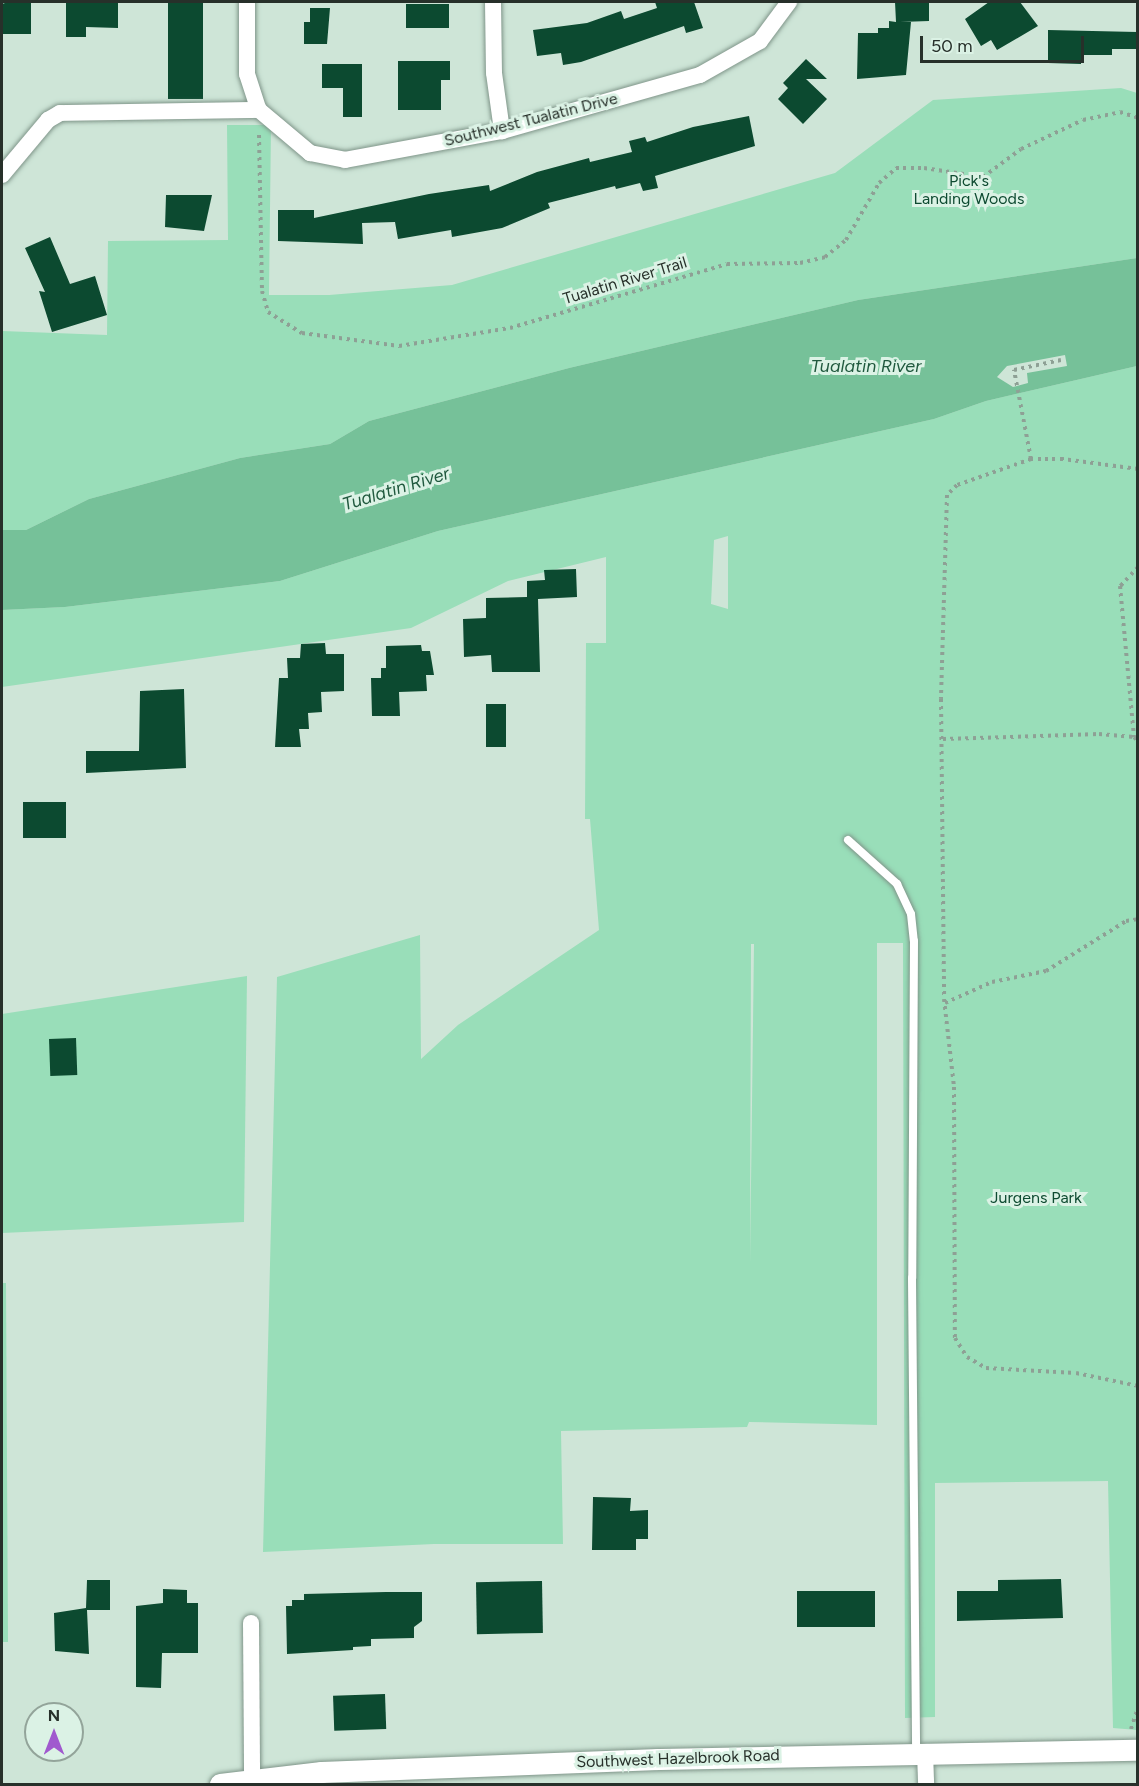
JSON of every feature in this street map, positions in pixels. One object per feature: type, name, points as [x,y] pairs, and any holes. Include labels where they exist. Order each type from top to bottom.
[{"type":"street","points":[[2,175],[48,120],[60,113],[259,110],[247,74],[247,2]]},
{"type":"street","points":[[493,2],[494,73],[502,131]]},
{"type":"street","name":"Southwest Tualatin Drive","points":[[259,110],[310,153],[345,160],[502,131],[700,75],[760,41],[789,2]]},
{"type":"street","points":[[251,1623],[252,1779]]},
{"type":"street","name":"Southwest Hazelbrook Road","points":[[220,1785],[252,1779],[403,1778],[921,1752],[1137,1750]]},
{"type":"street","points":[[921,1752],[926,1785]]},
{"type":"lane","points":[[848,840],[897,884],[911,914],[914,941],[912,1278],[921,1752]]},
{"type":"path","name":"Tualatin River Trail","points":[[259,110],[262,291],[268,312],[302,333],[399,346],[510,328],[727,264],[819,260],[846,240],[879,183],[896,168],[924,168],[983,177],[1022,148],[1083,120],[1120,112],[1137,118]]},
{"type":"path","points":[[1031,459],[1014,370],[1061,360]]},
{"type":"path","points":[[1137,469],[1063,459],[1031,459],[957,485],[947,495],[942,608],[945,1003],[954,1087],[955,1338],[967,1357],[986,1368],[1076,1373],[1137,1386]]},
{"type":"path","points":[[942,739],[1099,734],[1136,739],[1120,586],[1137,567]]},
{"type":"path","points":[[945,1003],[992,982],[1046,972],[1125,921],[1137,920]]},
{"type":"green space","name":"Pick's Landing Woods","points":[[1121,88],[1137,93],[1137,258],[858,300],[569,368],[369,421],[330,444],[240,458],[89,499],[26,530],[2,530],[2,331],[107,335],[108,241],[228,240],[227,125],[271,125],[269,295],[329,295],[452,285],[835,173],[933,100]]},
{"type":"green space","name":"Jurgens Park","points":[[1137,366],[1137,1730],[1113,1728],[1108,1481],[935,1483],[935,1717],[905,1718],[903,943],[877,943],[877,1425],[749,1422],[747,1427],[561,1431],[563,1544],[434,1544],[263,1552],[277,977],[420,935],[421,1059],[458,1025],[599,930],[590,819],[585,819],[586,643],[606,643],[606,557],[508,581],[411,628],[2,687],[2,610],[65,607],[280,581],[438,531],[934,419],[986,401]],"holes":[[[728,536],[728,609],[711,604],[714,540]],[[751,944],[754,944],[750,1264]]]},
{"type":"green space","points":[[247,976],[244,1222],[2,1233],[2,1014]]},
{"type":"green space","points":[[2,1283],[6,1283],[8,1642],[2,1642]]},
{"type":"water","name":"Tualatin River","points":[[1137,258],[1137,366],[986,401],[934,419],[438,531],[280,581],[65,607],[2,610],[2,530],[26,530],[89,499],[240,458],[330,444],[369,421],[569,368],[858,300]]},
{"type":"pier","points":[[1065,355],[1067,366],[1027,373],[1028,383],[1013,387],[997,377],[1007,366]]},
{"type":"building","points":[[31,2],[31,34],[2,34],[2,4]]},
{"type":"building","points":[[66,2],[118,2],[118,28],[86,27],[86,37],[66,37]]},
{"type":"building","points":[[655,2],[694,2],[703,28],[686,33],[684,26],[581,62],[563,65],[561,53],[537,56],[533,30],[587,23],[621,11],[624,19],[657,8]]},
{"type":"building","points":[[895,2],[929,2],[929,21],[900,22],[911,22],[906,75],[857,79],[858,33],[878,33],[878,28],[889,28],[889,21],[896,22]]},
{"type":"building","points":[[989,2],[1020,2],[1038,26],[997,50],[991,40],[981,46],[965,19]]},
{"type":"building","points":[[168,3],[203,3],[203,99],[168,99]]},
{"type":"building","points":[[406,4],[449,4],[449,28],[406,28]]},
{"type":"building","points":[[310,8],[330,8],[327,44],[304,44],[304,22],[310,22]]},
{"type":"building","points":[[1048,30],[1137,32],[1137,49],[1112,49],[1112,55],[1081,55],[1081,64],[1048,63]]},
{"type":"building","points":[[806,59],[827,79],[806,79],[827,99],[803,124],[778,99],[788,88],[783,83]]},
{"type":"building","points":[[398,61],[450,61],[450,80],[441,80],[441,110],[398,110]]},
{"type":"building","points":[[322,64],[362,64],[362,117],[343,117],[343,88],[322,88]]},
{"type":"building","points":[[749,116],[755,146],[655,176],[658,188],[643,191],[640,183],[616,189],[615,186],[548,203],[550,208],[502,228],[452,237],[451,230],[398,239],[395,222],[362,223],[363,244],[278,241],[278,210],[314,210],[314,218],[429,194],[489,185],[490,191],[537,172],[589,158],[590,162],[632,152],[629,141],[645,137],[647,142],[693,127]]},
{"type":"building","points":[[166,195],[212,195],[204,231],[165,227]]},
{"type":"building","points":[[50,237],[70,284],[95,276],[107,315],[52,332],[39,291],[45,292],[25,248]]},
{"type":"building","points":[[576,569],[577,597],[538,599],[540,672],[492,672],[491,655],[464,657],[463,619],[486,618],[486,598],[527,597],[527,581],[545,580],[544,570]]},
{"type":"building","points":[[325,643],[326,654],[344,654],[344,691],[321,692],[322,712],[308,713],[309,729],[299,729],[301,747],[275,747],[279,678],[288,678],[287,658],[300,658],[301,644]]},
{"type":"building","points":[[421,645],[422,651],[430,651],[434,675],[426,675],[427,691],[399,692],[400,716],[372,716],[371,678],[381,678],[381,668],[386,668],[386,646]]},
{"type":"building","points":[[184,689],[186,768],[86,773],[86,751],[139,751],[140,691]]},
{"type":"building","points":[[486,704],[506,704],[506,747],[486,747]]},
{"type":"building","points":[[23,802],[66,802],[66,838],[23,838]]},
{"type":"building","points":[[76,1038],[77,1075],[50,1076],[49,1039]]},
{"type":"building","points":[[593,1497],[631,1498],[630,1511],[648,1510],[648,1539],[636,1539],[636,1550],[592,1550]]},
{"type":"building","points":[[1061,1579],[1063,1618],[957,1621],[957,1591],[998,1591],[998,1580]]},
{"type":"building","points":[[87,1580],[110,1580],[110,1610],[87,1610],[89,1654],[55,1651],[54,1613],[86,1608]]},
{"type":"building","points":[[542,1581],[543,1633],[477,1634],[476,1582]]},
{"type":"building","points":[[163,1589],[187,1590],[187,1603],[198,1603],[198,1653],[162,1653],[161,1688],[136,1687],[136,1606],[163,1603]]},
{"type":"building","points":[[797,1591],[875,1591],[875,1627],[797,1627]]},
{"type":"building","points":[[422,1592],[422,1621],[414,1627],[414,1638],[371,1639],[371,1646],[353,1647],[353,1650],[287,1654],[286,1606],[292,1606],[292,1600],[304,1600],[304,1594]]},
{"type":"building","points":[[385,1694],[386,1729],[334,1731],[333,1696]]}]
